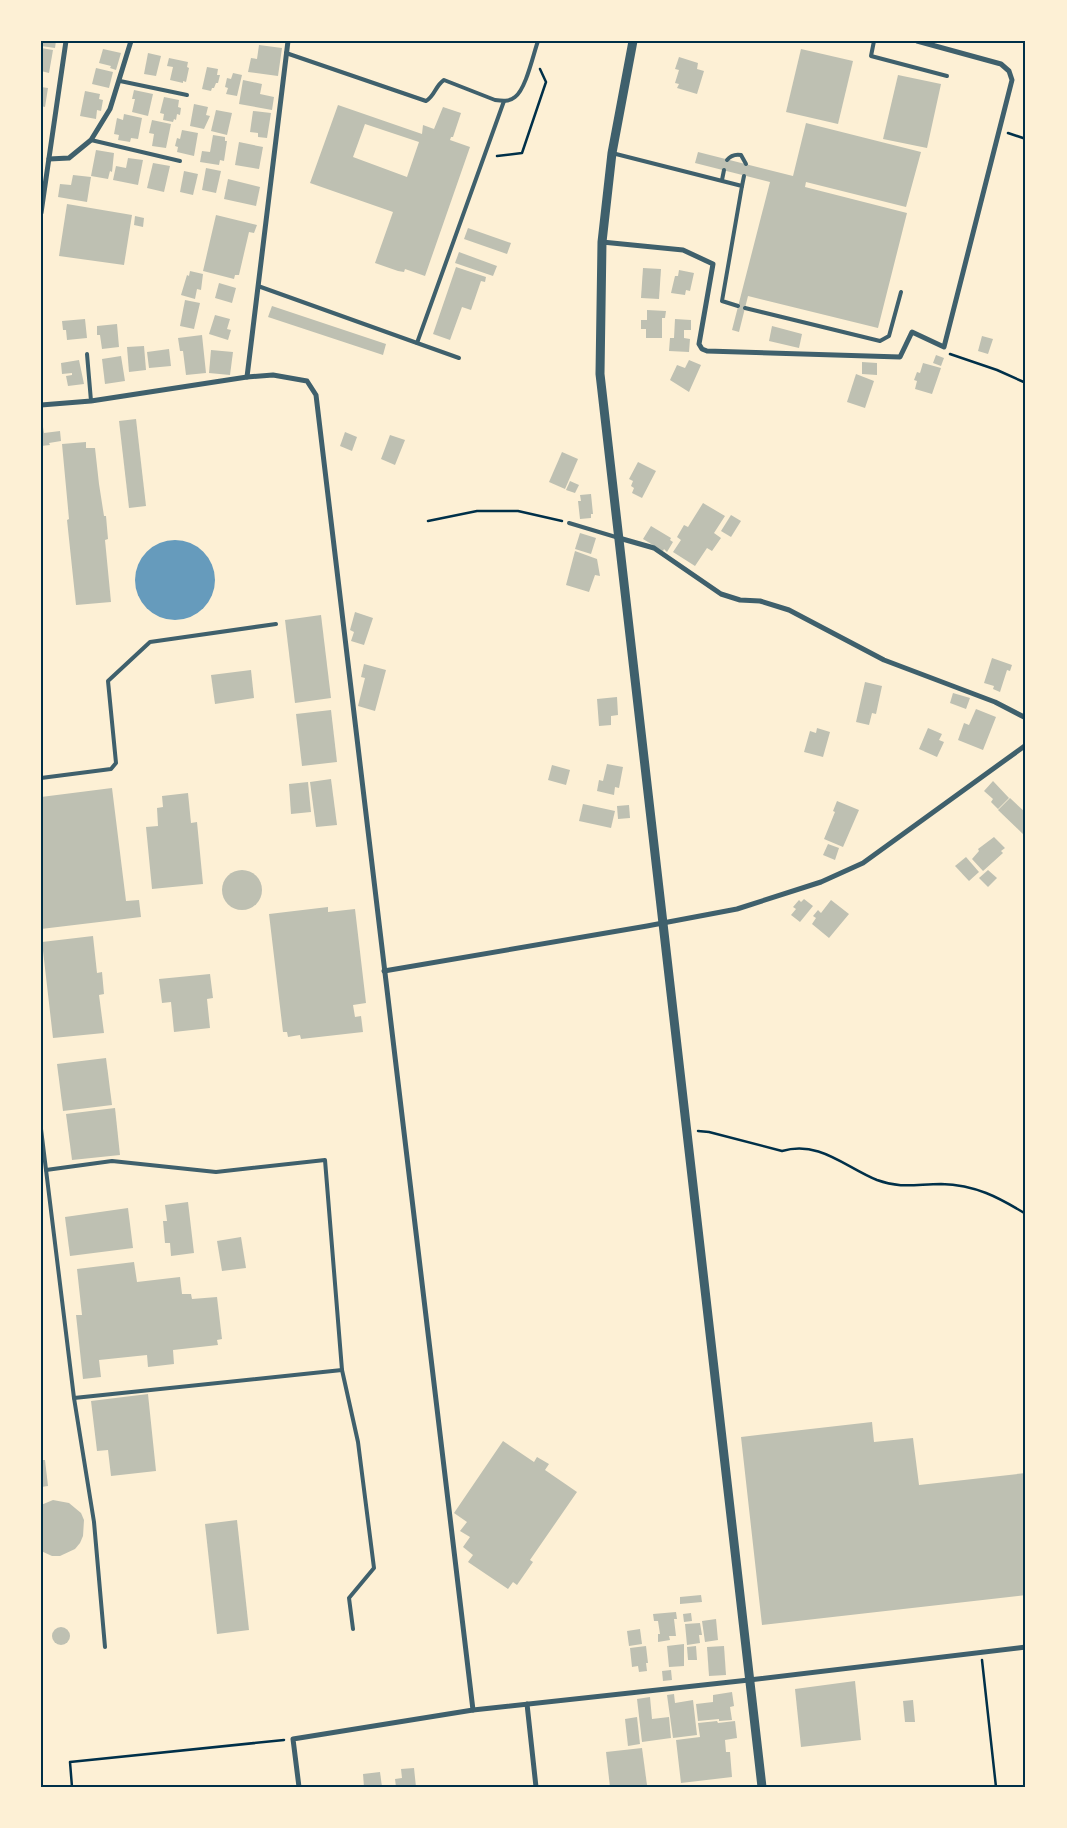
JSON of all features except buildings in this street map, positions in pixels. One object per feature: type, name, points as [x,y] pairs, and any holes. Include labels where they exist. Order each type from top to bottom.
[{"type":"street","points":[[41,213],[66,41]]},
{"type":"street","points":[[49,159],[69,158],[91,140],[110,108],[131,41]]},
{"type":"street","points":[[247,377],[288,41]]},
{"type":"street","points":[[633,41],[612,153],[602,242],[600,374],[762,1787]]},
{"type":"street","points":[[602,242],[683,250],[713,264],[699,344],[702,349],[707,351],[717,353],[900,357],[912,332],[944,347],[1012,80],[1009,71],[1001,64],[916,41]]},
{"type":"street","points":[[41,405],[274,375],[306,381],[316,395],[473,1710]]},
{"type":"street","points":[[619,538],[654,548],[721,594],[740,600],[760,600],[789,610],[884,660],[995,702],[1026,718]]},
{"type":"street","points":[[384,971],[663,923],[737,909],[783,896],[821,882],[863,863],[1026,745]]},
{"type":"street","points":[[298,1787],[293,1739],[473,1710],[1026,1647]]},
{"type":"street","points":[[527,1704],[536,1787]]},
{"type":"lane","points":[[286,54],[426,101],[432,98],[438,84],[444,80],[495,100],[504,101],[514,98],[522,89],[538,41]]},
{"type":"lane","points":[[874,41],[871,56],[948,76]]},
{"type":"lane","points":[[120,81],[187,95]]},
{"type":"lane","points":[[417,343],[504,101]]},
{"type":"lane","points":[[91,140],[180,161]]},
{"type":"lane","points":[[612,153],[742,186]]},
{"type":"lane","points":[[727,160],[730,156],[741,155],[746,164]]},
{"type":"lane","points":[[722,180],[724,170]]},
{"type":"lane","points":[[738,306],[722,301],[744,176]]},
{"type":"lane","points":[[258,286],[459,358]]},
{"type":"lane","points":[[745,308],[880,341],[889,336],[901,292]]},
{"type":"lane","points":[[87,354],[90,400]]},
{"type":"lane","points":[[569,523],[619,538]]},
{"type":"lane","points":[[41,778],[111,770],[116,764],[108,681],[150,642],[276,624]]},
{"type":"lane","points":[[41,1129],[74,1398],[94,1522],[105,1647]]},
{"type":"lane","points":[[46,1170],[112,1161],[216,1172],[325,1160],[342,1370],[358,1442],[374,1568],[349,1598],[353,1629]]},
{"type":"lane","points":[[74,1398],[342,1370]]},
{"type":"path","points":[[497,156],[522,154],[546,82],[540,69]]},
{"type":"path","points":[[999,131],[1026,139]]},
{"type":"path","points":[[944,347],[950,354],[997,370],[1026,384]]},
{"type":"path","points":[[428,521],[477,511],[518,511],[569,523]]},
{"type":"path","points":[[686,1134],[699,1131],[709,1132],[782,1151],[794,1147],[814,1148],[877,1180],[898,1186],[942,1184],[982,1191],[1002,1198],[1026,1214]]},
{"type":"path","points":[[980,1651],[996,1787]]},
{"type":"path","points":[[72,1787],[70,1762],[293,1739]]},
{"type":"water","points":[[175,540],[190,543],[203,552],[212,565],[215,580],[212,595],[203,608],[190,617],[175,620],[160,617],[147,608],[138,595],[135,580],[138,565],[147,552],[160,543]]}]
